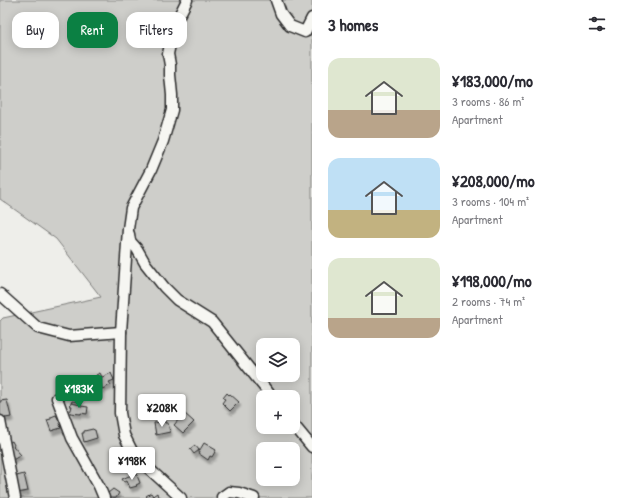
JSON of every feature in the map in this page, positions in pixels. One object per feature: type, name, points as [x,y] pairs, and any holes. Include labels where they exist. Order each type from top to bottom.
[{"type":"street","points":[[181,498],[134,455],[124,435],[120,413],[121,332],[128,229],[131,208],[151,170],[163,141],[172,110],[170,65],[168,54],[174,26],[187,0]]},
{"type":"street","points":[[276,0],[281,14],[290,26],[305,32],[312,18]]},
{"type":"street","points":[[128,229],[130,241],[137,249],[145,263],[164,286],[177,300],[212,322],[266,390]]},
{"type":"street","points":[[0,294],[38,328],[69,336],[121,332]]},
{"type":"street","points":[[57,398],[72,438],[104,498]]},
{"type":"street","points":[[0,421],[15,498]]},
{"type":"street","points":[[300,432],[312,446]]},
{"type":"street","points":[[223,498],[222,497],[229,492],[239,493],[254,498]]},
{"type":"shaded area","points":[[0,0],[312,0],[312,498],[0,498],[0,321],[3,318],[101,297],[56,239],[0,199]]},
{"type":"building","points":[[100,373],[102,377],[98,378],[96,375]]},
{"type":"building","points":[[111,373],[114,380],[109,382],[111,385],[102,389],[98,379]]},
{"type":"building","points":[[227,393],[239,402],[230,411],[222,403],[225,399],[223,398]]},
{"type":"building","points":[[7,400],[11,417],[0,419],[0,401]]},
{"type":"building","points":[[72,401],[80,402],[80,405],[71,403]]},
{"type":"building","points":[[71,403],[88,407],[87,414],[70,413],[72,406],[70,406]]},
{"type":"building","points":[[184,413],[194,422],[183,433],[174,425]]},
{"type":"building","points":[[56,415],[62,425],[60,425],[61,428],[51,431],[47,420]]},
{"type":"building","points":[[165,421],[165,423],[168,423],[170,432],[156,435],[154,423]]},
{"type":"building","points":[[93,429],[95,430],[97,438],[84,442],[82,433]]},
{"type":"building","points":[[12,441],[13,446],[21,455],[11,461],[2,447]]},
{"type":"building","points":[[204,443],[216,450],[212,457],[210,456],[208,460],[198,453]]},
{"type":"building","points":[[195,445],[199,450],[194,454],[190,449]]},
{"type":"building","points":[[136,473],[140,483],[136,485],[137,486],[130,488],[127,481],[124,482],[122,479]]},
{"type":"building","points":[[24,474],[28,491],[17,493],[13,477]]},
{"type":"building","points":[[113,489],[119,493],[116,498],[106,498],[109,494],[108,493]]},
{"type":"building","points":[[151,493],[153,496],[148,498],[146,496]]},
{"type":"building","points":[[157,493],[158,497],[161,498],[150,498]]}]
